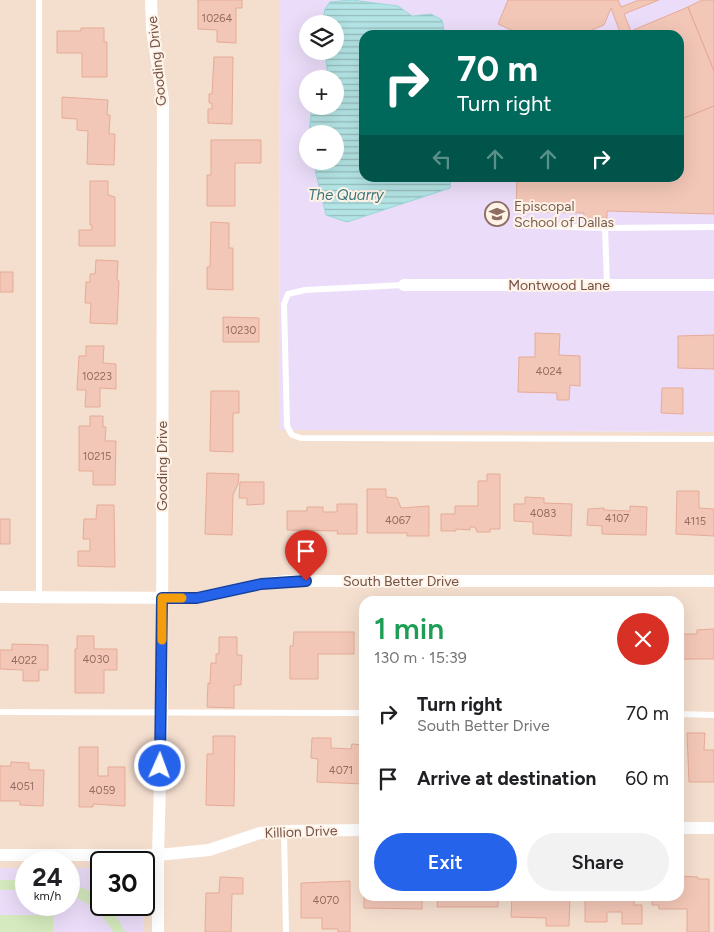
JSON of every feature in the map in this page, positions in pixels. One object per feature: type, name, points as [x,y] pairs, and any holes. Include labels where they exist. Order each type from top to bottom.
[{"type":"street","name":"Gooding Drive","points":[[151,0],[152,29],[163,100],[162,712],[158,932]]},
{"type":"street","name":"Montwood Lane","points":[[404,285],[714,286]]},
{"type":"street","name":"South Better Drive","points":[[0,598],[197,598],[261,584],[286,581],[714,581]]},
{"type":"street","points":[[684,828],[714,828]]},
{"type":"street","name":"Killion Drive","points":[[0,855],[158,855],[208,850],[260,833],[359,830]]},
{"type":"lane","points":[[39,0],[39,597]]},
{"type":"lane","points":[[540,226],[605,228],[714,227]]},
{"type":"lane","points":[[605,228],[607,285]]},
{"type":"lane","points":[[404,285],[305,290],[288,294],[284,304],[287,426],[292,435],[301,438],[714,439]]},
{"type":"lane","points":[[0,712],[359,713]]},
{"type":"lane","points":[[684,714],[714,714]]},
{"type":"lane","points":[[284,831],[286,932]]},
{"type":"shaded area","points":[[0,0],[280,0],[279,430],[714,432],[714,932],[144,932],[144,916],[155,916],[155,851],[90,851],[90,868],[80,868],[80,851],[15,851],[15,868],[0,868]]},
{"type":"shaded area","name":"Episcopal School of Dallas","points":[[280,0],[714,0],[714,432],[279,430]]},
{"type":"shaded area","points":[[0,868],[15,868],[15,916],[80,916],[80,868],[90,868],[90,916],[144,916],[144,932],[0,932]]},
{"type":"green space","points":[[0,880],[15,880],[15,890],[0,890]]},
{"type":"green space","points":[[80,887],[90,891],[90,906],[80,900]]},
{"type":"green space","points":[[0,915],[53,916],[53,932],[0,932]]},
{"type":"green space","points":[[102,916],[115,916],[125,932],[113,932]]},
{"type":"water","name":"The Quarry","points":[[352,0],[398,6],[412,16],[431,14],[442,20],[444,30],[359,30],[359,182],[451,182],[450,188],[347,222],[326,215],[315,170],[344,170],[344,125],[310,125],[311,115],[344,115],[344,70],[327,70],[326,60],[344,60],[344,15],[324,15],[330,2]]},
{"type":"building","points":[[198,0],[242,0],[242,8],[236,8],[236,43],[217,42],[217,30],[198,29]]},
{"type":"building","points":[[508,0],[618,0],[621,7],[639,0],[659,0],[624,14],[631,30],[619,30],[611,8],[604,25],[592,30],[511,30],[498,24]]},
{"type":"building","points":[[702,0],[714,0],[714,71],[688,7]]},
{"type":"building","points":[[688,7],[714,71],[714,106],[684,118],[684,30],[633,30]]},
{"type":"building","points":[[81,28],[104,28],[104,42],[107,42],[107,77],[82,77],[82,53],[57,53],[57,31],[81,31]]},
{"type":"building","points":[[214,57],[233,57],[232,124],[208,123],[208,109],[212,109],[212,103],[209,103],[209,94],[212,94]]},
{"type":"building","points":[[62,97],[108,100],[107,115],[110,115],[109,134],[115,134],[114,165],[87,164],[88,131],[77,130],[77,119],[62,118]]},
{"type":"building","points":[[714,106],[714,214],[607,211],[607,218],[584,219],[584,213],[516,211],[517,182],[684,182],[684,118]]},
{"type":"building","points":[[211,140],[261,140],[261,163],[235,163],[235,206],[207,206],[207,175],[211,175]]},
{"type":"building","points":[[90,181],[108,181],[108,195],[115,197],[115,246],[79,246],[79,230],[92,230],[92,225],[90,225]]},
{"type":"building","points":[[211,222],[229,223],[229,248],[233,248],[233,290],[207,289],[207,267],[210,267]]},
{"type":"building","points":[[96,260],[118,261],[117,324],[90,323],[91,303],[85,303],[86,282],[90,282],[90,274],[95,274]]},
{"type":"building","points":[[0,272],[13,272],[13,292],[0,292]]},
{"type":"building","points":[[223,317],[259,318],[259,342],[223,342]]},
{"type":"building","points":[[535,333],[560,334],[559,355],[580,356],[580,386],[570,385],[569,400],[557,400],[557,393],[518,392],[519,357],[535,357]]},
{"type":"building","points":[[714,335],[714,369],[678,368],[678,336]]},
{"type":"building","points":[[86,346],[104,346],[103,363],[116,364],[116,389],[100,388],[100,407],[85,407],[86,390],[77,390],[79,356],[86,356]]},
{"type":"building","points":[[662,388],[683,388],[683,414],[661,413]]},
{"type":"building","points":[[211,391],[239,391],[239,413],[233,413],[233,452],[210,451]]},
{"type":"building","points":[[90,416],[103,416],[103,427],[106,427],[105,441],[116,441],[115,485],[93,485],[93,471],[79,471],[79,426],[90,426]]},
{"type":"building","points":[[207,473],[239,474],[238,484],[233,495],[232,535],[205,534]]},
{"type":"building","points":[[487,474],[500,474],[500,529],[490,529],[490,532],[477,532],[475,527],[470,527],[470,530],[441,531],[441,514],[455,514],[455,506],[478,506],[478,481],[487,481]]},
{"type":"building","points":[[240,482],[264,482],[264,504],[247,505],[247,498],[239,498]]},
{"type":"building","points":[[367,489],[386,489],[386,497],[397,498],[401,508],[429,506],[429,536],[407,536],[407,533],[367,533]]},
{"type":"building","points":[[677,491],[699,491],[699,508],[714,509],[714,536],[676,534]]},
{"type":"building","points":[[525,497],[544,498],[544,503],[572,504],[571,536],[533,534],[533,522],[514,521],[514,504],[525,504]]},
{"type":"building","points":[[337,504],[357,504],[357,534],[337,534],[338,531],[287,530],[287,511],[307,511],[307,507],[323,507],[323,512],[337,512]]},
{"type":"building","points":[[97,505],[114,505],[115,567],[78,566],[78,551],[90,551],[90,539],[83,539],[84,519],[96,519]]},
{"type":"building","points":[[630,506],[647,507],[646,535],[602,534],[602,526],[587,525],[588,509],[604,508],[604,510],[630,511]]},
{"type":"building","points":[[0,519],[10,519],[10,544],[0,544]]},
{"type":"building","points":[[714,629],[714,659],[684,659],[684,634],[697,634],[697,630]]},
{"type":"building","points":[[294,632],[354,632],[354,654],[318,654],[318,679],[290,679],[290,646],[293,646]]},
{"type":"building","points":[[77,636],[94,636],[94,649],[117,649],[117,670],[104,670],[104,693],[75,693],[75,649],[77,649]]},
{"type":"building","points":[[219,637],[237,637],[237,655],[242,655],[241,685],[234,685],[234,708],[207,707],[211,663],[216,663],[216,654],[219,654]]},
{"type":"building","points":[[12,644],[48,645],[48,670],[39,670],[39,681],[23,681],[23,670],[0,669],[0,650],[12,650]]},
{"type":"building","points":[[687,733],[705,733],[704,750],[714,750],[714,782],[689,782]]},
{"type":"building","points":[[213,736],[235,736],[234,806],[206,805],[207,754],[213,754]]},
{"type":"building","points":[[312,738],[331,738],[331,748],[351,749],[352,744],[359,745],[359,784],[317,782],[318,759],[311,758]]},
{"type":"building","points":[[79,747],[98,747],[98,776],[108,776],[108,767],[125,767],[125,806],[93,804],[93,807],[79,807]]},
{"type":"building","points":[[11,762],[29,763],[29,770],[44,770],[43,806],[20,805],[20,801],[0,801],[0,766],[11,766]]},
{"type":"building","points":[[684,876],[709,879],[709,932],[687,932],[687,909],[659,909],[659,905],[652,905],[652,901],[684,901]]},
{"type":"building","points":[[220,877],[243,878],[243,894],[232,894],[231,932],[205,932],[206,893],[219,893]]},
{"type":"building","points":[[350,881],[350,932],[338,932],[338,929],[322,929],[322,918],[301,918],[301,883]]},
{"type":"building","points":[[364,901],[422,901],[422,909],[364,908]]},
{"type":"building","points":[[438,901],[498,901],[498,907],[437,907]]},
{"type":"building","points":[[512,901],[570,901],[569,926],[546,926],[546,918],[511,917]]},
{"type":"building","points":[[585,901],[634,901],[634,905],[642,905],[642,924],[622,924],[622,912],[607,912],[607,922],[585,922]]},
{"type":"slow traffic","points":[[162,640],[162,598],[182,598]]},
{"type":"place","name":"Episcopal School of Dallas","points":[[497,214]]},
{"type":"route","points":[[160,766],[162,598],[197,598],[261,584],[306,581]]}]
